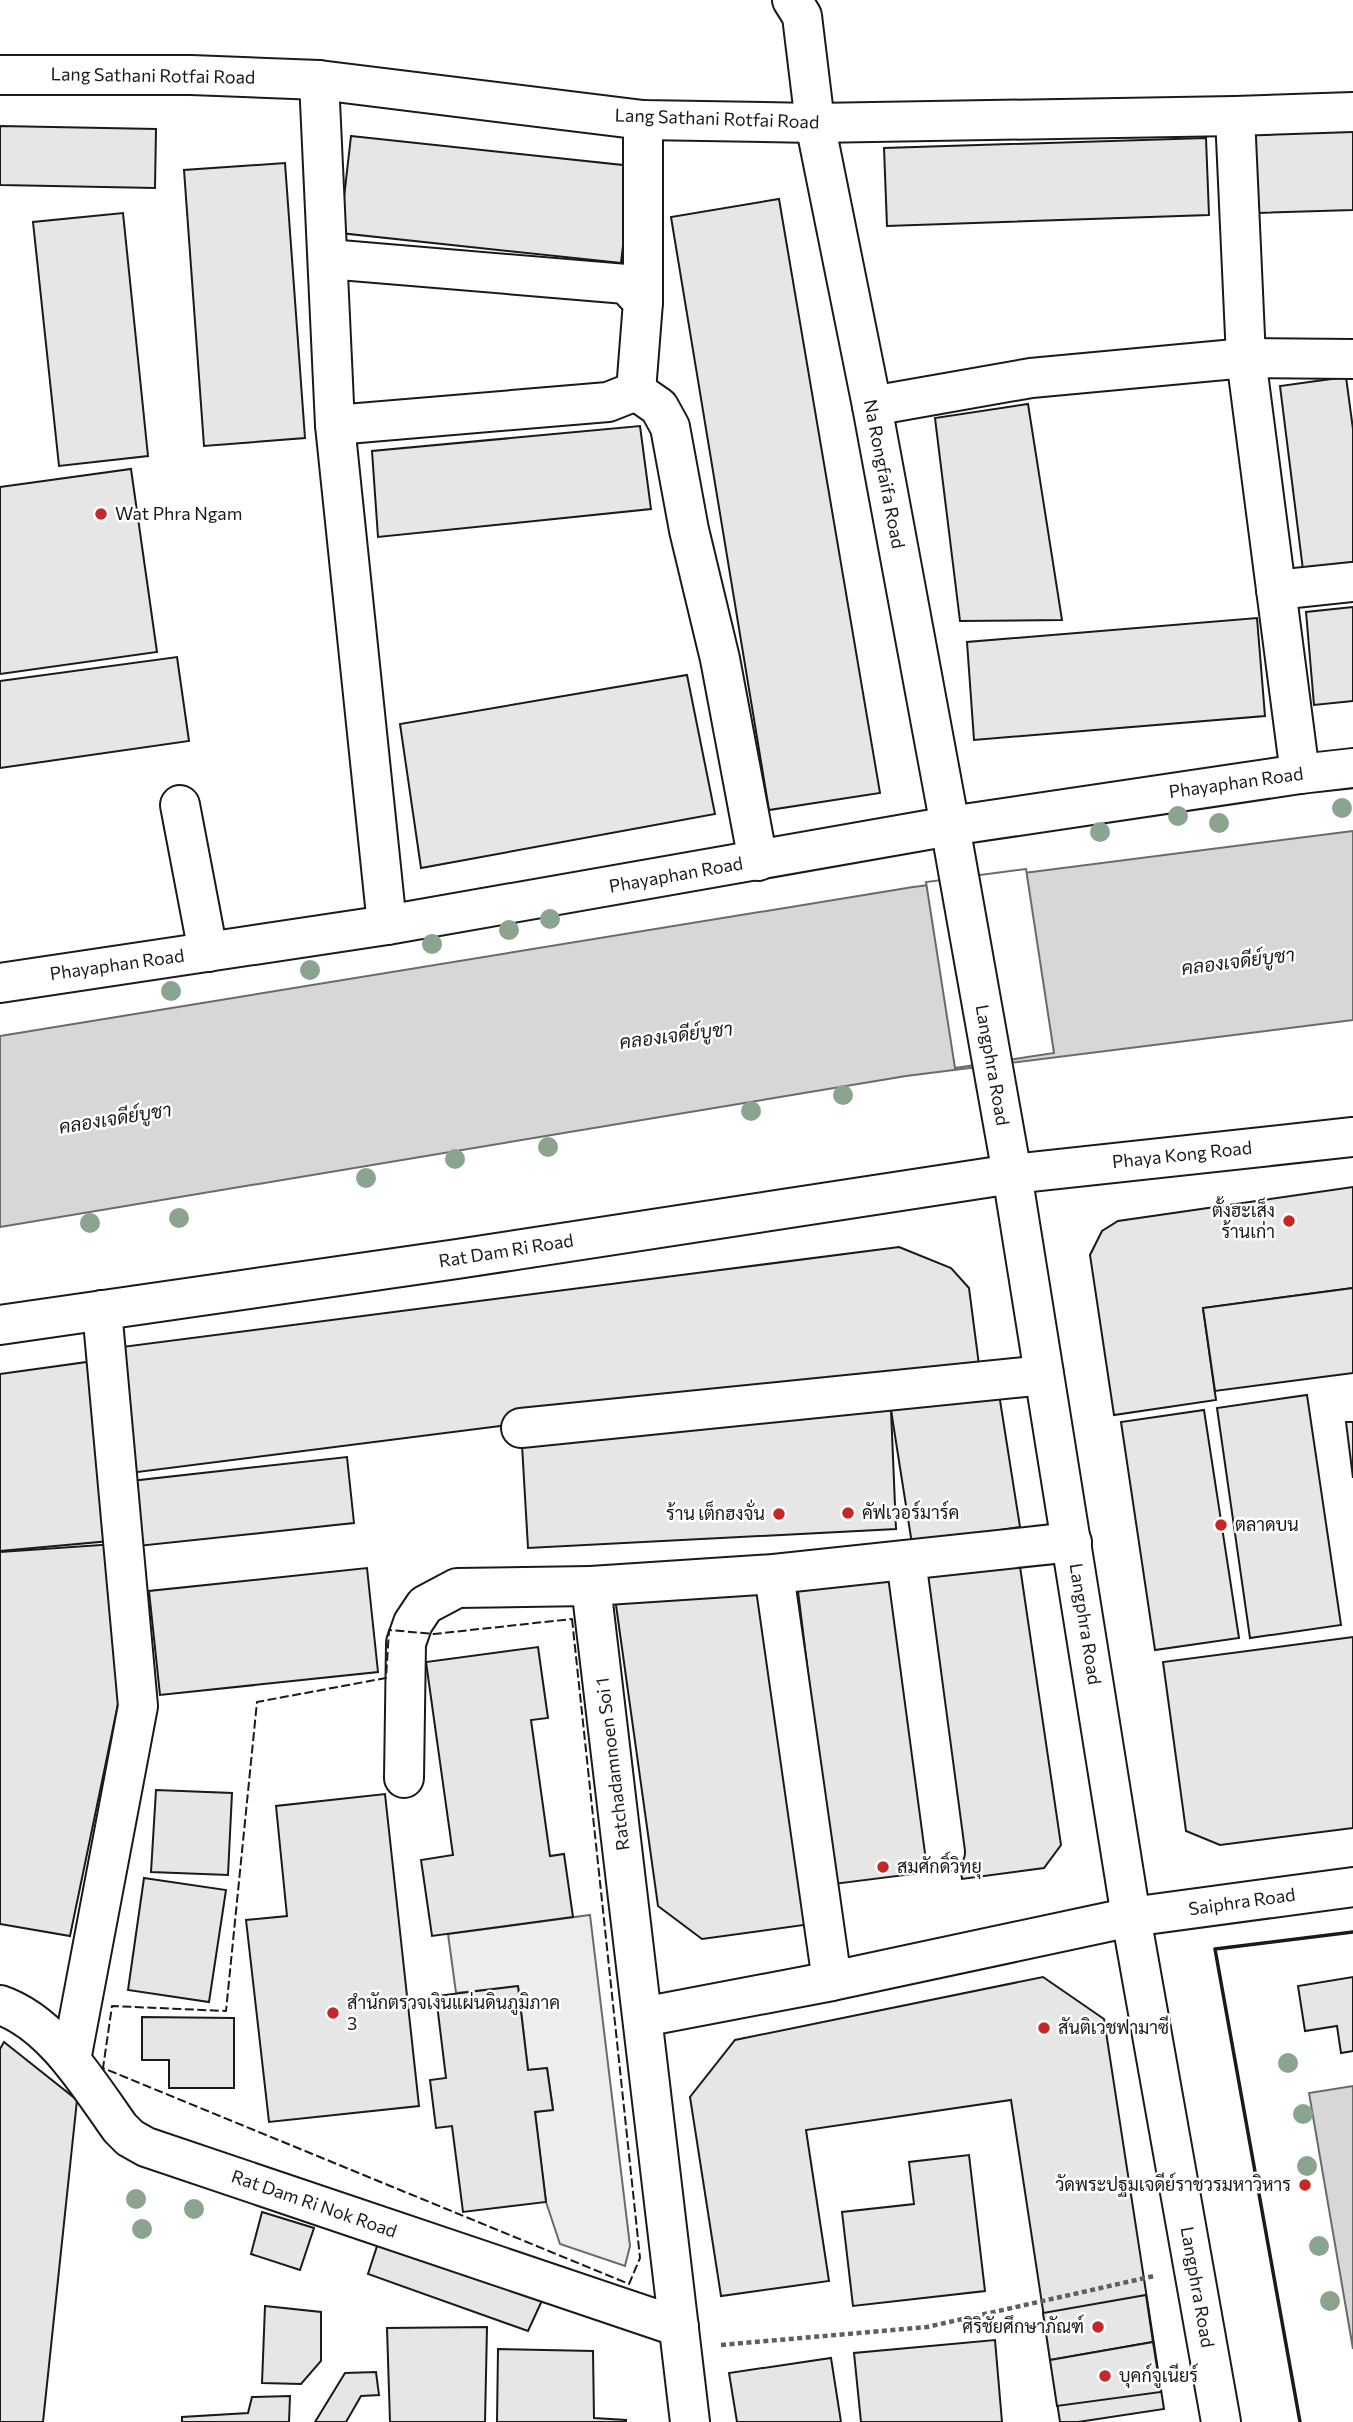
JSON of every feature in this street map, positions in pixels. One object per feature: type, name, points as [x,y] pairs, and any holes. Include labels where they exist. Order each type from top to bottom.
[{"type":"street","name":"Na Rongfaifa Road","points":[[792,0],[802,16],[815,123],[872,406],[950,826]]},
{"type":"street","name":"Lang Sathani Rotfai Road","points":[[0,75],[191,75],[319,80],[643,120],[815,123],[1235,116],[1353,111]]},
{"type":"street","points":[[319,80],[335,425],[387,925]]},
{"type":"street","points":[[1235,116],[1246,358],[1300,774]]},
{"type":"street","points":[[636,391],[643,302],[643,120]]},
{"type":"street","points":[[328,259],[626,284],[643,302]]},
{"type":"street","points":[[872,406],[1031,378],[1246,358],[1353,359]]},
{"type":"street","points":[[335,425],[608,402],[636,391]]},
{"type":"street","points":[[636,391],[659,407],[670,427],[689,530],[720,659],[758,860]]},
{"type":"street","points":[[1276,590],[1353,582]]},
{"type":"street","name":"Phayaphan Road","points":[[0,983],[387,925],[950,826],[1353,768]]},
{"type":"street","points":[[180,805],[208,952]]},
{"type":"street","name":"Langphra Road","points":[[950,826],[1012,1174],[1131,1917],[1221,2422]]},
{"type":"street","name":"Phaya Kong Road","points":[[1012,1174],[1353,1137]]},
{"type":"street","name":"Rat Dam Ri Road","points":[[0,1325],[457,1259],[1012,1174]]},
{"type":"street","points":[[71,2060],[138,1706],[102,1310]]},
{"type":"street","points":[[522,1428],[1044,1375]]},
{"type":"street","points":[[404,1778],[407,1643],[414,1623],[425,1605],[457,1588],[591,1586],[774,1574],[1072,1542]]},
{"type":"street","points":[[906,1560],[945,1852]]},
{"type":"street","points":[[774,1574],[831,1981]]},
{"type":"street","name":"Ratchadamnoen Soi 1","points":[[591,1586],[690,2422]]},
{"type":"street","name":"Saiphra Road","points":[[643,2017],[831,1981],[1131,1917],[1353,1887]]},
{"type":"street","name":"Rat Dam Ri Nok Road","points":[[0,2005],[20,2014],[35,2025],[71,2060],[120,2128],[130,2138],[146,2147],[680,2338]]},
{"type":"path","points":[[680,2338],[927,2327],[1193,2266]]},
{"type":"shaded area","points":[[590,1915],[630,2246],[625,2266],[560,2244],[546,2202],[535,2112],[553,2109],[547,2068],[528,2070],[518,1986],[456,1993],[448,1934]]},
{"type":"water","name":"คลองเจดีย์บูชา","points":[[1353,831],[1353,1020],[906,1076],[0,1227],[0,1036],[913,887]]},
{"type":"water","points":[[1353,2086],[1353,2349],[1309,2093]]},
{"type":"pier","points":[[1026,869],[1054,1053],[955,1068],[926,882]]},
{"type":"building","points":[[0,126],[156,129],[155,188],[0,185]]},
{"type":"building","points":[[1353,131],[1353,210],[1258,213],[1254,135]]},
{"type":"building","points":[[351,136],[632,166],[621,263],[340,233]]},
{"type":"building","points":[[1206,138],[1209,215],[887,226],[884,148]]},
{"type":"building","points":[[285,163],[305,438],[204,446],[184,170]]},
{"type":"building","points":[[779,199],[880,793],[769,810],[671,217]]},
{"type":"building","points":[[123,213],[148,456],[59,466],[33,222]]},
{"type":"building","points":[[1346,377],[1353,429],[1353,564],[1303,570],[1280,386]]},
{"type":"building","points":[[1028,404],[1062,620],[960,621],[935,418]]},
{"type":"building","points":[[640,426],[651,509],[378,537],[372,451]]},
{"type":"building","points":[[131,469],[157,652],[0,674],[0,487]]},
{"type":"building","points":[[1353,607],[1353,701],[1314,705],[1306,612]]},
{"type":"building","points":[[1257,618],[1265,716],[974,740],[967,642]]},
{"type":"building","points":[[177,657],[189,741],[0,768],[0,681]]},
{"type":"building","points":[[687,675],[715,814],[421,868],[400,724]]},
{"type":"building","points":[[1353,1187],[1353,1288],[1203,1308],[1216,1400],[1114,1415],[1090,1255],[1102,1231],[1118,1221]]},
{"type":"building","points":[[899,1247],[951,1268],[969,1288],[979,1365],[130,1473],[114,1348]]},
{"type":"building","points":[[1353,1288],[1353,1373],[1215,1391],[1203,1308]]},
{"type":"building","points":[[87,1362],[110,1541],[0,1551],[0,1374]]},
{"type":"building","points":[[999,1394],[1020,1527],[912,1544],[891,1410]]},
{"type":"building","points":[[1307,1395],[1341,1625],[1250,1638],[1217,1408]]},
{"type":"building","points":[[891,1410],[896,1529],[528,1548],[521,1428]]},
{"type":"building","points":[[1204,1410],[1239,1638],[1155,1650],[1121,1422]]},
{"type":"building","points":[[1346,1422],[1353,1422],[1353,1478]]},
{"type":"building","points":[[347,1457],[354,1523],[138,1546],[131,1481]]},
{"type":"building","points":[[115,1544],[124,1675],[70,1936],[0,1924],[0,1552]]},
{"type":"building","points":[[1018,1553],[1061,1845],[1044,1868],[962,1879],[917,1568]]},
{"type":"building","points":[[367,1568],[378,1672],[160,1695],[149,1591]]},
{"type":"building","points":[[900,1571],[937,1871],[834,1884],[797,1583]]},
{"type":"building","points":[[763,1578],[811,1924],[702,1939],[658,1906],[615,1598]]},
{"type":"building","points":[[1353,1637],[1353,1828],[1220,1845],[1186,1831],[1163,1662]]},
{"type":"building","points":[[538,1647],[548,1718],[531,1720],[550,1856],[564,1854],[573,1917],[432,1936],[421,1860],[453,1855],[426,1662]]},
{"type":"building","points":[[156,1790],[232,1793],[228,1875],[151,1872]]},
{"type":"building","name":"สำนักตรวจเงินแผ่นดินภูมิภาค 3","points":[[385,1794],[419,2106],[269,2122],[246,1920],[287,1916],[276,1806]]},
{"type":"building","points":[[144,1878],[226,1890],[209,2002],[128,1990]]},
{"type":"building","points":[[1043,1977],[1104,2019],[1164,2409],[1078,2422],[1060,2422],[1011,2100],[806,2130],[829,2281],[721,2296],[690,2097],[735,2040]]},
{"type":"building","points":[[1353,1977],[1353,2051],[1341,2053],[1337,2026],[1305,2031],[1298,1986]]},
{"type":"building","points":[[518,1986],[528,2070],[547,2068],[553,2110],[535,2112],[546,2202],[463,2212],[452,2126],[436,2128],[430,2080],[446,2078],[436,1996]]},
{"type":"building","points":[[142,2017],[234,2018],[234,2088],[169,2088],[169,2060],[142,2060]]},
{"type":"building","points":[[4,2042],[77,2100],[43,2422],[0,2422],[0,2049]]},
{"type":"building","points":[[969,2155],[985,2291],[853,2306],[842,2212],[914,2204],[909,2162]]},
{"type":"building","points":[[262,2212],[314,2228],[300,2270],[251,2254]]},
{"type":"building","points":[[379,2240],[545,2294],[528,2331],[368,2274]]},
{"type":"building","name":"ศิริชัยศึกษาภัณฑ์","points":[[1146,2295],[1153,2342],[1050,2360],[1043,2313]]},
{"type":"building","points":[[265,2306],[321,2312],[321,2361],[301,2384],[262,2383]]},
{"type":"building","points":[[487,2327],[485,2422],[390,2422],[387,2328]]},
{"type":"building","points":[[995,2340],[1002,2422],[861,2422],[854,2353]]},
{"type":"building","name":"บุคก์จูเนียร์","points":[[1153,2342],[1161,2392],[1057,2406],[1050,2360]]},
{"type":"building","points":[[498,2349],[593,2351],[594,2418],[626,2422],[497,2422]]},
{"type":"building","points":[[831,2358],[841,2422],[737,2422],[729,2373]]},
{"type":"building","points":[[376,2372],[379,2395],[361,2396],[346,2422],[315,2422],[345,2373]]},
{"type":"building","points":[[290,2396],[289,2422],[182,2422],[182,2417],[248,2413],[252,2397]]},
{"type":"fence","points":[[572,1619],[640,2258],[629,2284],[103,2068],[112,2006],[226,2011],[257,1702],[386,1678],[389,1630],[434,1634],[572,1619]]},
{"type":"wall","points":[[1300,2422],[1215,1949],[1353,1932]]},
{"type":"place","name":"Wat Phra Ngam","points":[[101,514]]},
{"type":"place","name":"ตั้งฮะเส็ง ร้านเก่า","points":[[1289,1221]]},
{"type":"place","name":"คัฟเวอร์มาร์ค","points":[[848,1513]]},
{"type":"place","name":"ร้าน เต็กฮงจั่น","points":[[779,1514]]},
{"type":"place","name":"ตลาดบน","points":[[1221,1525]]},
{"type":"place","name":"สมศักดิ์วิทยุ","points":[[883,1867]]},
{"type":"place","name":"สำนักตรวจเงินแผ่นดินภูมิภาค 3","points":[[333,2013]]},
{"type":"place","name":"สันติเวชฟามาซี","points":[[1044,2028]]},
{"type":"place","name":"วัดพระปฐมเจดีย์ราชวรมหาวิหาร","points":[[1305,2185]]},
{"type":"place","name":"ศิริชัยศึกษาภัณฑ์","points":[[1098,2327]]},
{"type":"place","name":"บุคก์จูเนียร์","points":[[1105,2376]]}]
